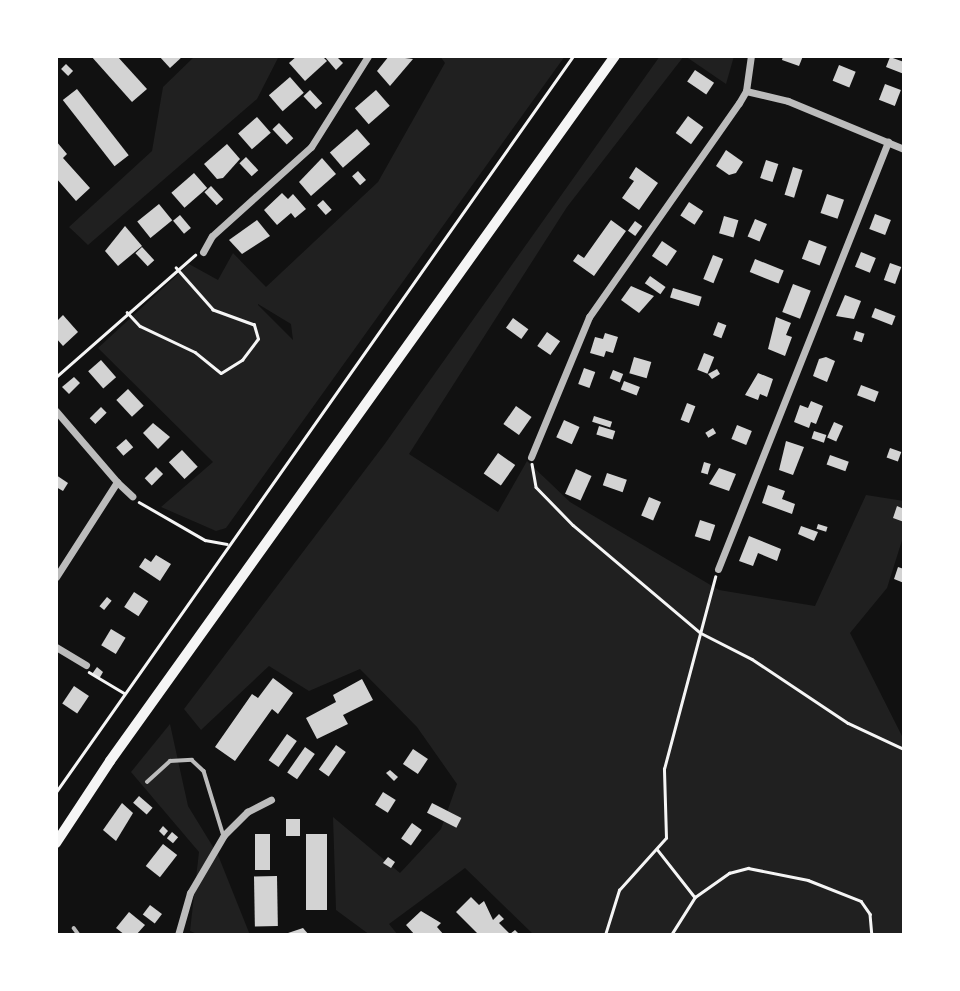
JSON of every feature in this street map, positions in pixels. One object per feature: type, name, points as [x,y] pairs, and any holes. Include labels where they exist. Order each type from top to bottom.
[{"type":"main road","points":[[56,843],[615,56]]},
{"type":"street","points":[[203,252],[212,236],[312,147],[368,56]]},
{"type":"street","points":[[531,457],[589,317],[746,90],[751,56]]},
{"type":"street","points":[[746,90],[788,101],[904,149]]},
{"type":"street","points":[[718,569],[888,142]]},
{"type":"street","points":[[56,411],[132,496]]},
{"type":"street","points":[[56,577],[117,482]]},
{"type":"street","points":[[56,647],[86,665]]},
{"type":"street","points":[[178,935],[190,893],[224,835],[247,812],[271,800]]},
{"type":"lane","points":[[147,782],[170,761],[192,760],[204,771],[224,835]]},
{"type":"lane","points":[[74,928],[79,935]]},
{"type":"path","points":[[56,792],[227,544],[573,56]]},
{"type":"path","points":[[56,377],[176,268],[203,252]]},
{"type":"path","points":[[127,312],[140,326],[195,352],[221,373],[242,360],[258,339],[254,325],[214,310],[176,268]]},
{"type":"path","points":[[531,457],[536,487],[573,525],[701,633],[752,659],[848,723],[904,749]]},
{"type":"path","points":[[132,496],[205,540],[227,544]]},
{"type":"path","points":[[605,935],[620,890],[666,838],[664,769],[718,569]]},
{"type":"path","points":[[86,665],[91,676],[124,693]]},
{"type":"path","points":[[657,849],[695,897]]},
{"type":"path","points":[[671,935],[695,897],[729,873],[748,868],[779,873],[861,901],[870,914],[872,935]]},
{"type":"shaded area","points":[[195,56],[279,56],[257,99],[88,245],[69,227],[152,151],[163,87]]},
{"type":"shaded area","points":[[440,56],[565,56],[226,528],[216,531],[161,507],[213,462],[98,348],[189,264],[218,280],[233,253],[266,287],[378,182],[445,63]],"holes":[[[258,304],[291,324],[293,340]]]},
{"type":"shaded area","points":[[660,56],[684,56],[567,207],[409,454],[498,512],[527,461],[570,502],[719,590],[815,606],[866,495],[904,501],[904,534],[887,588],[850,633],[904,740],[904,935],[534,935],[465,868],[389,924],[398,935],[370,935],[336,910],[333,817],[400,873],[441,829],[457,784],[417,727],[360,669],[309,691],[269,666],[201,730],[184,709],[384,445]]},
{"type":"shaded area","points":[[685,56],[734,56],[726,84]]},
{"type":"shaded area","points":[[170,724],[188,806],[218,855],[250,935],[199,935],[190,931],[199,852],[131,772]]},
{"type":"building","points":[[91,56],[117,56],[147,89],[132,102]]},
{"type":"building","points":[[159,56],[183,56],[170,68]]},
{"type":"building","points":[[297,56],[322,56],[327,61],[305,81],[289,63]]},
{"type":"building","points":[[336,56],[343,63],[336,70],[325,57]]},
{"type":"building","points":[[389,56],[413,59],[390,86],[377,71]]},
{"type":"building","points":[[783,56],[803,56],[799,66],[782,60]]},
{"type":"building","points":[[890,57],[904,62],[904,74],[886,67]]},
{"type":"building","points":[[66,64],[73,71],[68,76],[61,69]]},
{"type":"building","points":[[839,65],[856,72],[849,88],[833,81]]},
{"type":"building","points":[[695,70],[714,83],[706,94],[687,82]]},
{"type":"building","points":[[290,77],[304,93],[283,111],[269,95]]},
{"type":"building","points":[[885,84],[901,90],[895,106],[879,100]]},
{"type":"building","points":[[77,89],[129,155],[115,166],[63,100]]},
{"type":"building","points":[[310,90],[322,103],[316,109],[303,96]]},
{"type":"building","points":[[376,90],[390,106],[369,124],[355,108]]},
{"type":"building","points":[[688,116],[703,127],[691,144],[676,133]]},
{"type":"building","points":[[257,117],[271,133],[252,149],[238,133]]},
{"type":"building","points":[[279,123],[293,138],[287,144],[272,129]]},
{"type":"building","points":[[357,129],[370,144],[343,168],[330,153]]},
{"type":"building","points":[[56,141],[67,154],[63,158],[90,188],[76,201],[56,178]]},
{"type":"building","points":[[227,144],[240,159],[223,178],[217,179],[204,164]]},
{"type":"building","points":[[726,150],[743,162],[736,173],[729,175],[716,166]]},
{"type":"building","points":[[246,157],[258,170],[252,176],[239,163]]},
{"type":"building","points":[[322,158],[336,174],[311,196],[299,182]]},
{"type":"building","points":[[766,160],[778,164],[772,182],[760,178]]},
{"type":"building","points":[[636,167],[658,183],[639,210],[622,198],[634,181],[629,178]]},
{"type":"building","points":[[793,167],[803,170],[794,198],[785,195]]},
{"type":"building","points":[[358,171],[366,180],[360,185],[352,176]]},
{"type":"building","points":[[194,173],[207,188],[184,208],[171,193]]},
{"type":"building","points":[[211,186],[223,199],[217,205],[204,192]]},
{"type":"building","points":[[282,193],[288,199],[293,194],[306,209],[295,218],[291,213],[277,225],[264,210]]},
{"type":"building","points":[[827,194],[844,200],[838,219],[820,213]]},
{"type":"building","points":[[323,200],[332,210],[326,215],[317,205]]},
{"type":"building","points":[[689,202],[703,211],[695,225],[680,215]]},
{"type":"building","points":[[159,204],[172,220],[150,238],[137,222]]},
{"type":"building","points":[[875,214],[891,220],[885,235],[869,229]]},
{"type":"building","points":[[180,215],[191,228],[184,234],[173,221]]},
{"type":"building","points":[[724,216],[738,220],[733,237],[719,233]]},
{"type":"building","points":[[755,219],[767,224],[760,242],[748,236]]},
{"type":"building","points":[[257,220],[270,236],[242,254],[229,240]]},
{"type":"building","points":[[611,220],[626,231],[594,276],[573,261],[578,254],[584,258]]},
{"type":"building","points":[[635,221],[642,226],[635,236],[628,231]]},
{"type":"building","points":[[125,226],[142,246],[118,266],[105,251]]},
{"type":"building","points":[[809,240],[827,247],[820,265],[802,259]]},
{"type":"building","points":[[662,241],[677,251],[667,266],[652,256]]},
{"type":"building","points":[[142,247],[154,260],[148,266],[135,253]]},
{"type":"building","points":[[861,252],[876,258],[870,273],[855,267]]},
{"type":"building","points":[[713,255],[723,259],[713,283],[703,279]]},
{"type":"building","points":[[755,259],[784,271],[778,284],[750,272]]},
{"type":"building","points":[[890,263],[901,267],[895,284],[884,280]]},
{"type":"building","points":[[650,276],[666,287],[660,294],[645,283]]},
{"type":"building","points":[[793,284],[811,291],[800,319],[782,312]]},
{"type":"building","points":[[631,286],[654,296],[639,313],[621,300]]},
{"type":"building","points":[[673,288],[702,297],[699,306],[670,298]]},
{"type":"building","points":[[845,295],[861,301],[854,319],[836,316]]},
{"type":"building","points":[[875,308],[896,316],[892,325],[871,317]]},
{"type":"building","points":[[63,315],[78,332],[63,346],[56,338],[56,322]]},
{"type":"building","points":[[776,317],[791,323],[786,335],[792,337],[785,356],[768,349]]},
{"type":"building","points":[[513,318],[528,329],[521,339],[506,328]]},
{"type":"building","points":[[718,322],[726,325],[721,338],[713,335]]},
{"type":"building","points":[[856,331],[865,334],[862,342],[853,340]]},
{"type":"building","points":[[547,332],[560,341],[550,355],[537,346]]},
{"type":"building","points":[[605,333],[618,337],[613,353],[606,351],[604,357],[590,353],[595,337],[603,339]]},
{"type":"building","points":[[704,353],[714,357],[707,374],[697,370]]},
{"type":"building","points":[[634,357],[651,362],[647,378],[629,373]]},
{"type":"building","points":[[826,357],[835,361],[827,382],[813,376],[819,359]]},
{"type":"building","points":[[101,360],[116,377],[103,389],[88,371]]},
{"type":"building","points":[[584,368],[595,372],[589,388],[578,384]]},
{"type":"building","points":[[717,369],[720,374],[712,379],[708,374]]},
{"type":"building","points":[[613,370],[623,374],[620,382],[610,378]]},
{"type":"building","points":[[758,373],[773,379],[767,397],[760,394],[758,400],[745,395]]},
{"type":"building","points":[[74,377],[80,383],[69,394],[62,387]]},
{"type":"building","points":[[624,381],[640,387],[637,395],[621,389]]},
{"type":"building","points":[[861,385],[879,392],[875,402],[857,395]]},
{"type":"building","points":[[128,389],[144,406],[132,417],[116,400]]},
{"type":"building","points":[[811,401],[823,406],[816,424],[811,422],[809,428],[794,422],[800,405],[808,408]]},
{"type":"building","points":[[687,403],[695,406],[689,423],[681,420]]},
{"type":"building","points":[[516,406],[532,417],[519,435],[503,424]]},
{"type":"building","points":[[101,407],[107,413],[95,424],[90,418]]},
{"type":"building","points":[[594,416],[612,422],[610,428],[592,422]]},
{"type":"building","points":[[564,420],[580,427],[572,444],[556,437]]},
{"type":"building","points":[[834,422],[843,426],[836,442],[827,438]]},
{"type":"building","points":[[153,423],[170,437],[158,449],[143,433]]},
{"type":"building","points":[[737,425],[752,431],[746,445],[731,439]]},
{"type":"building","points":[[599,426],[615,431],[613,440],[596,435]]},
{"type":"building","points":[[713,428],[716,433],[708,438],[705,433]]},
{"type":"building","points":[[814,431],[826,435],[824,443],[812,439]]},
{"type":"building","points":[[126,439],[133,447],[123,456],[116,448]]},
{"type":"building","points":[[786,441],[804,447],[793,475],[779,470]]},
{"type":"building","points":[[890,448],[901,452],[898,462],[887,457]]},
{"type":"building","points":[[182,450],[198,467],[185,479],[169,462]]},
{"type":"building","points":[[498,453],[515,465],[501,486],[484,473]]},
{"type":"building","points":[[830,455],[849,462],[845,471],[827,464]]},
{"type":"building","points":[[704,462],[711,464],[708,475],[701,473]]},
{"type":"building","points":[[156,467],[163,474],[152,485],[145,478]]},
{"type":"building","points":[[719,468],[736,474],[729,491],[709,484]]},
{"type":"building","points":[[576,469],[592,476],[581,501],[565,494]]},
{"type":"building","points":[[607,473],[627,480],[623,492],[603,485]]},
{"type":"building","points":[[56,475],[68,483],[63,491],[56,487]]},
{"type":"building","points":[[768,485],[785,491],[782,499],[795,504],[792,514],[762,503]]},
{"type":"building","points":[[649,497],[661,502],[653,520],[641,515]]},
{"type":"building","points":[[897,506],[904,509],[904,522],[893,518]]},
{"type":"building","points":[[700,520],[715,525],[710,541],[695,536]]},
{"type":"building","points":[[818,524],[828,527],[826,532],[817,529]]},
{"type":"building","points":[[801,526],[818,532],[814,541],[798,534]]},
{"type":"building","points":[[749,536],[781,549],[777,561],[758,553],[753,566],[739,561]]},
{"type":"building","points":[[156,555],[171,564],[160,581],[139,567],[145,558],[151,562]]},
{"type":"building","points":[[898,567],[904,569],[904,583],[894,579]]},
{"type":"building","points":[[134,592],[148,601],[138,616],[124,607]]},
{"type":"building","points":[[107,597],[112,601],[104,610],[99,606]]},
{"type":"building","points":[[111,629],[126,638],[116,654],[101,645]]},
{"type":"building","points":[[97,667],[103,672],[99,679],[92,674]]},
{"type":"building","points":[[273,678],[293,693],[278,714],[272,709],[235,761],[215,747],[252,694],[258,698]]},
{"type":"building","points":[[362,679],[373,700],[343,715],[348,724],[317,739],[306,718],[336,702],[333,695]]},
{"type":"building","points":[[74,686],[89,696],[77,713],[62,703]]},
{"type":"building","points":[[287,734],[297,741],[278,767],[269,760]]},
{"type":"building","points":[[336,745],[346,752],[329,776],[319,770]]},
{"type":"building","points":[[305,747],[315,754],[297,779],[287,772]]},
{"type":"building","points":[[413,749],[428,759],[418,774],[403,764]]},
{"type":"building","points":[[390,770],[398,777],[394,781],[386,773]]},
{"type":"building","points":[[383,792],[396,800],[388,813],[375,805]]},
{"type":"building","points":[[139,796],[153,808],[147,815],[133,803]]},
{"type":"building","points":[[122,803],[133,813],[116,841],[103,830]]},
{"type":"building","points":[[432,803],[461,818],[456,828],[427,813]]},
{"type":"building","points":[[286,819],[300,819],[300,836],[286,836]]},
{"type":"building","points":[[412,823],[422,830],[411,845],[401,839]]},
{"type":"building","points":[[163,826],[168,831],[164,836],[159,831]]},
{"type":"building","points":[[172,832],[178,837],[173,843],[167,838]]},
{"type":"building","points":[[255,834],[270,834],[270,870],[255,870]]},
{"type":"building","points":[[306,834],[327,834],[327,910],[306,910]]},
{"type":"building","points":[[163,844],[177,855],[160,877],[146,866]]},
{"type":"building","points":[[388,857],[395,862],[391,868],[383,863]]},
{"type":"building","points":[[254,876],[277,876],[278,926],[255,926]]},
{"type":"building","points":[[471,897],[479,905],[484,901],[493,920],[499,914],[504,919],[499,923],[510,934],[515,930],[520,935],[479,935],[456,912]]},
{"type":"building","points":[[150,905],[162,914],[155,924],[143,915]]},
{"type":"building","points":[[421,911],[441,923],[437,927],[444,935],[415,935],[406,925]]},
{"type":"building","points":[[129,912],[145,925],[136,935],[125,935],[116,928]]},
{"type":"building","points":[[303,928],[309,935],[285,935],[285,934]]}]
